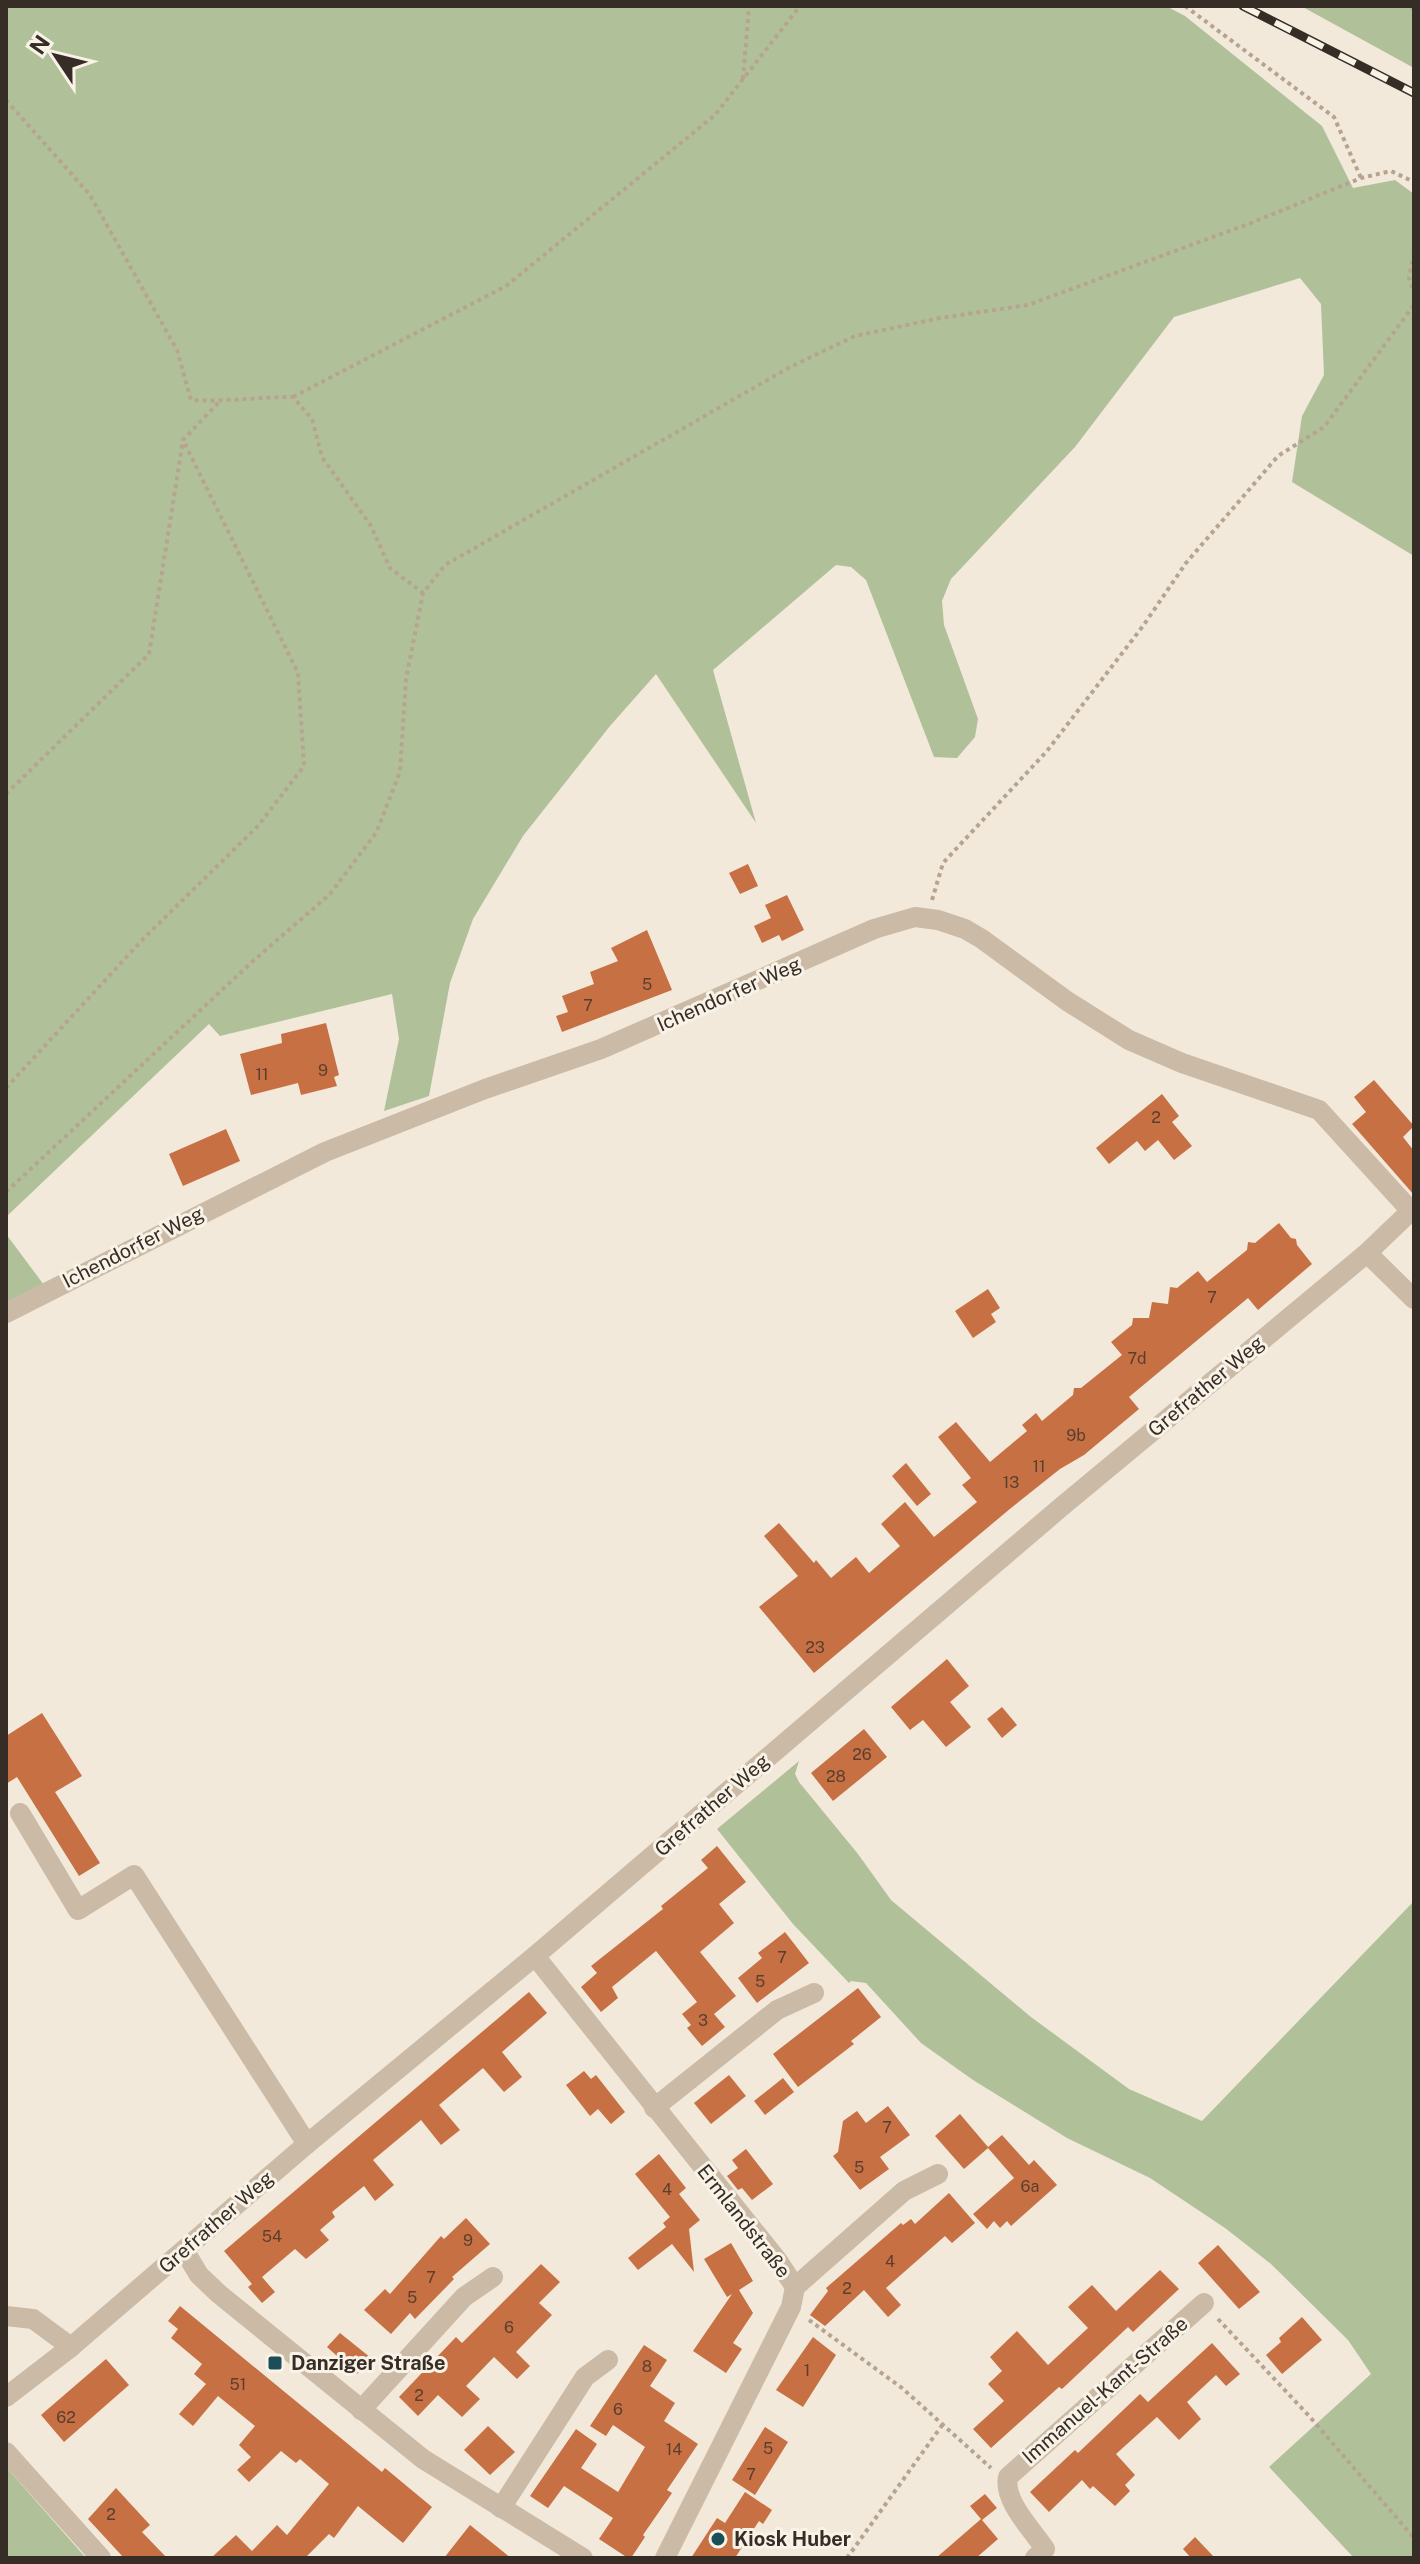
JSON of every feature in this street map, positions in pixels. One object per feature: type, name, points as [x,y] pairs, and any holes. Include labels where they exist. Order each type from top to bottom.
[{"type":"street","name":"Ichendorfer Weg","points":[[6,1313],[325,1152],[485,1089],[601,1049],[903,918],[925,918],[951,924],[982,939],[1067,1001],[1129,1040],[1182,1063],[1319,1110],[1412,1210]]},
{"type":"street","name":"Grefrather Weg","points":[[6,2397],[71,2347],[307,2144],[535,1956],[1060,1508],[1367,1253],[1412,1210]]},
{"type":"street","points":[[1367,1253],[1414,1299]]},
{"type":"street","points":[[20,1813],[78,1910],[134,1875],[307,2144]]},
{"type":"street","name":"Ermlandstraße","points":[[535,1956],[778,2261],[793,2297],[665,2558]]},
{"type":"street","points":[[654,2108],[777,2010],[814,1993]]},
{"type":"street","points":[[793,2297],[904,2191],[938,2174]]},
{"type":"street","points":[[184,2250],[199,2275],[219,2294],[423,2459],[583,2558]]},
{"type":"street","points":[[361,2410],[464,2297],[493,2277]]},
{"type":"street","name":"Immanuel-Kant-Straße","points":[[1046,2555],[1010,2498],[1006,2487],[1008,2477],[1204,2303]]},
{"type":"street","points":[[6,2316],[33,2319],[71,2347]]},
{"type":"street","points":[[501,2508],[585,2377],[608,2360]]},
{"type":"street","points":[[6,2452],[101,2558]]},
{"type":"path","points":[[743,79],[749,6]]},
{"type":"path","points":[[6,100],[90,195],[177,350],[191,400],[219,402],[244,397],[293,397],[506,286],[715,115],[800,6]]},
{"type":"path","points":[[1185,6],[1334,117],[1361,178]]},
{"type":"path","points":[[6,1192],[253,961],[330,894],[376,833],[400,772],[406,679],[423,593],[445,565],[753,387],[855,336],[940,318],[1028,305],[1251,223],[1361,178],[1391,171],[1414,182]]},
{"type":"path","points":[[1414,253],[1409,278],[1414,292]]},
{"type":"path","points":[[925,918],[943,863],[1047,751],[1143,626],[1186,563],[1278,456],[1324,427],[1414,305]]},
{"type":"path","points":[[293,397],[312,419],[322,457],[371,526],[390,568],[423,593]]},
{"type":"path","points":[[6,794],[149,654],[183,440],[219,402]]},
{"type":"path","points":[[6,1088],[145,937],[258,826],[304,766],[298,673],[183,440]]},
{"type":"path","points":[[793,2297],[902,2388],[995,2472],[1008,2477]]},
{"type":"path","points":[[1204,2303],[1310,2417],[1414,2538]]},
{"type":"path","points":[[847,2558],[943,2424]]},
{"type":"green space","points":[[6,6],[1166,6],[1185,16],[1322,126],[1353,188],[1395,180],[1414,194],[1414,556],[1292,482],[1302,416],[1324,375],[1321,304],[1300,278],[1174,317],[1075,447],[951,579],[942,601],[944,625],[978,719],[975,737],[957,758],[934,757],[866,580],[851,567],[836,565],[713,670],[756,823],[656,674],[610,726],[523,836],[473,919],[450,983],[429,1096],[384,1111],[399,1039],[392,994],[220,1036],[209,1024],[6,1217]]},
{"type":"green space","points":[[1301,6],[1414,6],[1414,68]]},
{"type":"green space","points":[[6,1234],[44,1285],[6,1305]]},
{"type":"green space","points":[[799,1761],[795,1774],[799,1782],[891,1900],[1031,2017],[1129,2089],[1202,2121],[1414,1901],[1414,2558],[1354,2558],[1269,2467],[1371,2374],[1348,2340],[1271,2264],[1225,2228],[1150,2178],[1067,2138],[973,2080],[921,2043],[866,1983],[849,1983],[793,1924],[717,1829]]},
{"type":"green space","points":[[6,2467],[86,2558],[6,2558]]},
{"type":"building","points":[[748,864],[758,886],[740,894],[729,873]]},
{"type":"building","points":[[787,895],[804,930],[782,941],[779,935],[762,943],[754,926],[771,918],[765,905]]},
{"type":"building","points":[[647,930],[672,990],[562,1032],[556,1016],[568,1012],[562,996],[594,984],[590,972],[618,961],[611,948]]},
{"type":"building","points":[[326,1023],[339,1075],[334,1077],[337,1086],[301,1095],[298,1083],[251,1095],[240,1054],[282,1043],[281,1034]]},
{"type":"building","points":[[1374,1080],[1414,1126],[1403,1137],[1414,1151],[1414,1195],[1352,1124],[1366,1112],[1354,1097]]},
{"type":"building","points":[[1162,1094],[1179,1116],[1172,1122],[1192,1146],[1174,1160],[1158,1140],[1145,1151],[1137,1141],[1109,1164],[1096,1148]]},
{"type":"building","points":[[226,1129],[240,1161],[183,1186],[169,1154]]},
{"type":"building","points":[[1279,1223],[1291,1238],[1296,1239],[1312,1264],[1258,1310],[1248,1298],[1129,1397],[1139,1409],[1084,1455],[1060,1469],[1011,1508],[814,1673],[759,1607],[798,1576],[764,1536],[779,1523],[831,1578],[856,1557],[869,1573],[900,1546],[881,1524],[905,1502],[934,1537],[977,1502],[962,1485],[971,1478],[938,1437],[956,1422],[990,1462],[1027,1431],[1022,1425],[1036,1413],[1042,1421],[1073,1395],[1074,1388],[1081,1388],[1122,1355],[1111,1342],[1132,1325],[1133,1318],[1149,1318],[1152,1302],[1168,1304],[1170,1287],[1177,1288],[1198,1271],[1207,1282],[1247,1250],[1248,1242],[1255,1243]]},
{"type":"building","points":[[988,1289],[1000,1308],[991,1314],[996,1322],[973,1338],[955,1311]]},
{"type":"building","points":[[906,1463],[931,1494],[917,1506],[892,1476]]},
{"type":"building","points":[[947,1659],[969,1686],[950,1702],[971,1727],[946,1747],[923,1720],[910,1730],[891,1707]]},
{"type":"building","points":[[1002,1707],[1017,1725],[1002,1738],[987,1719]]},
{"type":"building","points":[[42,1713],[82,1776],[55,1792],[100,1863],[79,1876],[17,1777],[6,1784],[6,1736]]},
{"type":"building","points":[[864,1729],[887,1757],[833,1801],[811,1773]]},
{"type":"building","points":[[717,1846],[746,1882],[719,1904],[734,1923],[700,1952],[736,1996],[714,2014],[725,2027],[702,2046],[687,2028],[691,2025],[682,2014],[697,2002],[656,1951],[612,1987],[618,1998],[601,2012],[581,1987],[597,1973],[591,1966],[663,1909],[661,1906],[708,1868],[701,1860]]},
{"type":"building","points":[[785,1932],[809,1963],[757,2003],[738,1978],[762,1958],[758,1953]]},
{"type":"building","points":[[858,1988],[881,2017],[851,2041],[854,2044],[798,2087],[773,2054]]},
{"type":"building","points":[[529,1992],[547,2013],[502,2052],[522,2077],[504,2092],[483,2068],[439,2105],[460,2130],[441,2145],[421,2120],[373,2160],[394,2185],[375,2201],[364,2186],[332,2212],[335,2217],[320,2230],[329,2240],[306,2259],[295,2249],[262,2277],[275,2292],[262,2303],[248,2287],[252,2284],[224,2251]]},
{"type":"building","points":[[584,2071],[591,2079],[596,2075],[625,2112],[611,2124],[598,2109],[590,2116],[566,2085]]},
{"type":"building","points":[[729,2075],[746,2096],[711,2124],[694,2103]]},
{"type":"building","points":[[783,2078],[794,2092],[765,2115],[754,2101]]},
{"type":"building","points":[[888,2106],[910,2135],[880,2157],[889,2169],[860,2190],[833,2156],[838,2152],[843,2121],[857,2111],[866,2123]]},
{"type":"building","points":[[960,2114],[988,2147],[1002,2135],[1029,2165],[1034,2160],[1057,2185],[1011,2226],[1007,2221],[1000,2228],[994,2221],[987,2229],[973,2214],[1014,2178],[988,2148],[964,2169],[935,2136]]},
{"type":"building","points":[[746,2149],[773,2184],[752,2200],[742,2188],[738,2190],[727,2176],[738,2168],[732,2160]]},
{"type":"building","points":[[659,2154],[686,2188],[679,2194],[700,2220],[689,2229],[694,2272],[672,2244],[638,2270],[628,2258],[666,2227],[663,2223],[670,2217],[635,2174]]},
{"type":"building","points":[[949,2193],[975,2223],[952,2243],[945,2236],[886,2288],[901,2305],[888,2317],[864,2290],[825,2326],[810,2315],[828,2291],[826,2288],[901,2223],[903,2225],[911,2219],[915,2224]]},
{"type":"building","points":[[466,2218],[490,2244],[452,2277],[454,2279],[415,2319],[410,2313],[391,2334],[364,2310],[385,2289],[390,2294],[441,2236],[444,2239]]},
{"type":"building","points":[[731,2243],[753,2281],[739,2290],[753,2313],[733,2343],[742,2349],[726,2373],[693,2351],[732,2294],[727,2297],[704,2259]]},
{"type":"building","points":[[1218,2245],[1260,2292],[1239,2309],[1198,2263]]},
{"type":"building","points":[[541,2264],[560,2282],[539,2303],[552,2315],[516,2352],[530,2366],[517,2379],[494,2357],[466,2386],[480,2399],[462,2417],[438,2395],[418,2416],[399,2397],[456,2337],[462,2343]]},
{"type":"building","points":[[1160,2270],[1179,2289],[1133,2332],[1128,2327],[1062,2389],[1059,2387],[991,2448],[973,2429],[1004,2401],[988,2384],[1002,2371],[990,2357],[1017,2331],[1048,2365],[1088,2328],[1068,2307],[1092,2285],[1116,2311]]},
{"type":"building","points":[[180,2306],[382,2472],[385,2468],[432,2507],[403,2543],[358,2506],[334,2538],[329,2534],[305,2558],[211,2558],[236,2535],[252,2551],[277,2525],[287,2535],[329,2484],[300,2459],[296,2463],[281,2451],[249,2482],[237,2470],[251,2457],[239,2445],[255,2426],[218,2396],[193,2426],[179,2414],[206,2384],[194,2374],[202,2364],[171,2338],[178,2329],[168,2321]]},
{"type":"building","points":[[1302,2317],[1322,2340],[1282,2374],[1266,2355]]},
{"type":"building","points":[[340,2333],[371,2358],[357,2374],[327,2347]]},
{"type":"building","points":[[813,2337],[836,2355],[803,2407],[776,2390]]},
{"type":"building","points":[[1212,2343],[1240,2374],[1226,2386],[1216,2375],[1187,2402],[1201,2419],[1179,2440],[1157,2417],[1116,2454],[1135,2475],[1125,2485],[1130,2491],[1115,2506],[1082,2480],[1049,2512],[1030,2492],[1075,2450],[1078,2453],[1140,2394],[1148,2402]]},
{"type":"building","points":[[644,2345],[667,2360],[650,2386],[675,2403],[664,2421],[698,2444],[667,2490],[672,2493],[643,2535],[645,2537],[628,2558],[599,2539],[613,2518],[564,2486],[548,2508],[530,2496],[576,2429],[597,2444],[581,2468],[618,2492],[645,2447],[613,2425],[606,2436],[590,2426]]},
{"type":"building","points":[[106,2359],[129,2385],[64,2442],[41,2415]]},
{"type":"building","points":[[488,2426],[515,2452],[490,2475],[464,2450]]},
{"type":"building","points":[[765,2427],[788,2442],[755,2495],[732,2480]]},
{"type":"building","points":[[116,2488],[150,2525],[142,2532],[167,2558],[124,2558],[88,2519]]},
{"type":"building","points":[[745,2492],[772,2510],[763,2524],[759,2521],[735,2558],[691,2558],[717,2518],[725,2523]]},
{"type":"building","points":[[985,2494],[997,2508],[982,2520],[998,2539],[976,2558],[936,2558],[981,2519],[970,2506]]},
{"type":"building","points":[[470,2525],[511,2558],[444,2558]]},
{"type":"building","points":[[1195,2537],[1215,2558],[1191,2558],[1183,2549]]},
{"type":"railway","points":[[1243,6],[1414,93]]},
{"type":"place","name":"Danziger Straße","points":[[275,2363]]},
{"type":"place","name":"Kiosk Huber","points":[[718,2539]]}]
